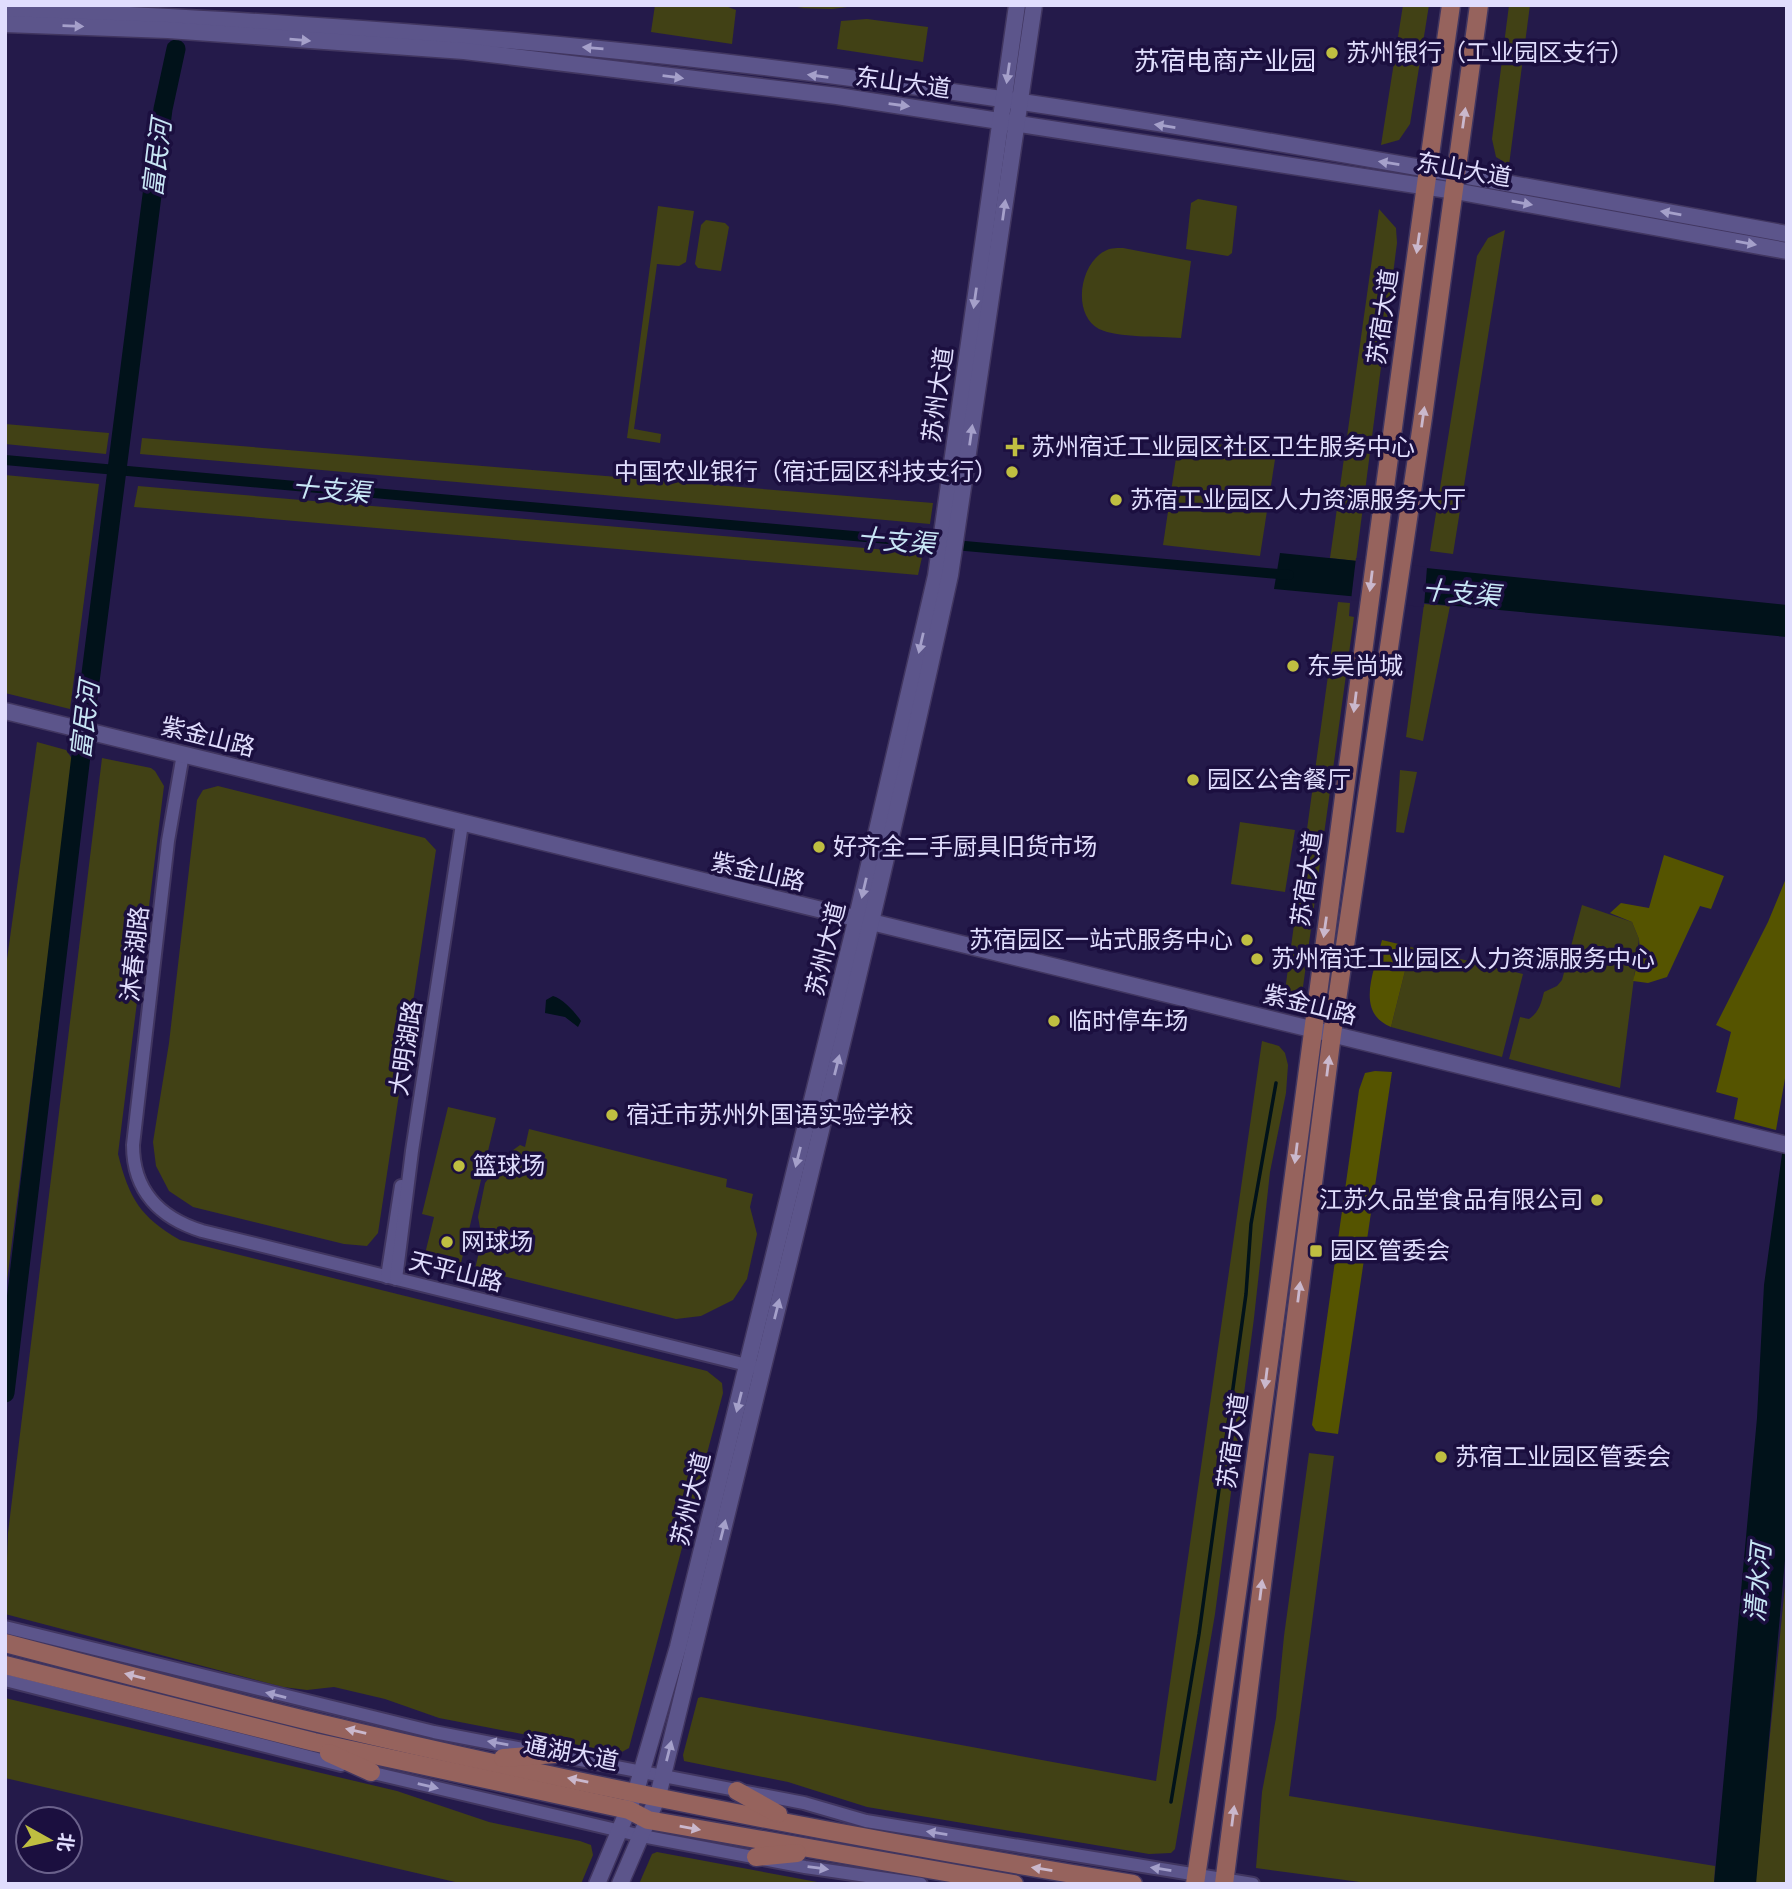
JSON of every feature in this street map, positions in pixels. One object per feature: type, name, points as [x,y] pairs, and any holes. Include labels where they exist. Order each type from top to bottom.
[{"type":"main road","name":"苏宿大道","points":[[1195,1879],[1260,1429],[1375,553],[1451,5]]},
{"type":"main road","name":"苏宿大道","points":[[1224,1882],[1332,1034],[1395,610],[1479,5]]},
{"type":"main road","name":"通湖大道","points":[[5,1643],[315,1722],[482,1759],[636,1791],[660,1787],[793,1823],[938,1852],[1133,1884]]},
{"type":"main road","name":"通湖大道","points":[[5,1664],[297,1738],[629,1810],[645,1828],[816,1851],[1014,1884]]},
{"type":"main road","points":[[297,1738],[371,1772]]},
{"type":"main road","points":[[482,1759],[555,1754]]},
{"type":"main road","points":[[737,1791],[793,1823]]},
{"type":"main road","points":[[756,1857],[816,1851]]},
{"type":"main road","points":[[902,1865],[937,1884]]},
{"type":"street","name":"苏州大道","points":[[1012,102],[1017,5]]},
{"type":"street","name":"苏州大道","points":[[620,1884],[660,1787],[756,1364],[865,919],[943,576],[1012,102],[1034,5]]},
{"type":"street","name":"东山大道","points":[[5,9],[215,18],[604,49],[1012,102],[1426,178]]},
{"type":"street","name":"东山大道","points":[[5,24],[168,30],[464,51],[837,96],[1456,182],[1787,234]]},
{"type":"street","name":"东山大道","points":[[1456,182],[1787,251]]},
{"type":"street","name":"紫金山路","points":[[5,711],[1783,1144]]},
{"type":"street","name":"沐春湖路","points":[[136,1159],[186,755]]},
{"type":"street","name":"大明湖路","points":[[392,1275],[458,823]]},
{"type":"street","name":"天平山路","points":[[136,1159],[150,1190],[179,1216],[392,1275],[756,1364]]},
{"type":"street","name":"苏州大道","points":[[597,1884],[636,1791],[756,1364]]},
{"type":"street","points":[[5,1627],[409,1727],[641,1773],[660,1787],[737,1791],[804,1803],[866,1821],[1195,1879],[1253,1884]]},
{"type":"street","points":[[5,1680],[174,1725],[620,1831],[645,1828],[756,1857],[921,1884]]},
{"type":"shaded area","points":[[655,5],[723,5],[736,10],[732,44],[651,32]]},
{"type":"shaded area","points":[[863,5],[832,9],[797,8]]},
{"type":"shaded area","points":[[1403,5],[1429,5],[1410,124],[1399,140],[1381,145]]},
{"type":"shaded area","points":[[1509,5],[1530,5],[1509,165],[1496,157],[1492,139]]},
{"type":"shaded area","points":[[867,19],[928,27],[923,62],[837,49],[841,21]]},
{"type":"shaded area","points":[[1198,199],[1237,206],[1232,253],[1228,256],[1186,249],[1191,203]]},
{"type":"shaded area","points":[[658,206],[694,211],[686,262],[679,266],[657,264],[634,429],[661,434],[660,443],[627,438]]},
{"type":"shaded area","points":[[1379,209],[1396,228],[1397,243],[1356,561],[1330,558]]},
{"type":"shaded area","points":[[706,220],[725,223],[729,227],[721,271],[698,268],[695,264],[701,225]]},
{"type":"shaded area","points":[[1505,230],[1453,554],[1430,551],[1477,256],[1488,238]]},
{"type":"shaded area","points":[[1123,248],[1191,261],[1181,338],[1117,334],[1099,329],[1090,322],[1082,300],[1085,276],[1098,256],[1109,249]]},
{"type":"shaded area","points":[[5,424],[109,433],[106,454],[5,444]]},
{"type":"shaded area","points":[[142,438],[933,503],[930,524],[140,454]]},
{"type":"shaded area","points":[[1179,438],[1276,453],[1260,556],[1163,545]]},
{"type":"shaded area","points":[[5,475],[99,484],[70,709],[5,693]]},
{"type":"shaded area","points":[[138,486],[923,553],[918,575],[134,507]]},
{"type":"shaded area","points":[[1338,602],[1350,603],[1349,616],[1354,617],[1302,994],[1295,1000],[1284,998]]},
{"type":"shaded area","points":[[1424,604],[1450,606],[1423,741],[1406,737]]},
{"type":"shaded area","points":[[37,742],[66,750],[73,760],[5,1297],[5,974]]},
{"type":"shaded area","points":[[102,758],[151,768],[164,786],[118,1154],[132,1194],[146,1214],[166,1232],[180,1240],[707,1371],[722,1383],[723,1393],[629,1748],[620,1753],[439,1718],[385,1699],[334,1687],[307,1690],[283,1687],[5,1614],[8,1533]]},
{"type":"shaded area","points":[[1400,770],[1417,772],[1404,833],[1396,832]]},
{"type":"shaded area","points":[[218,786],[425,838],[436,850],[378,1233],[367,1246],[344,1244],[193,1207],[169,1191],[156,1166],[153,1142],[169,1043],[197,800],[203,790]]},
{"type":"shaded area","points":[[1240,822],[1295,830],[1285,892],[1231,884]]},
{"type":"shaded area","points":[[1664,855],[1724,876],[1711,909],[1700,906],[1667,977],[1648,983],[1633,981],[1640,952],[1639,939],[1632,922],[1610,913],[1621,903],[1649,908]]},
{"type":"shaded area","points":[[1787,876],[1787,1067],[1776,1130],[1734,1119],[1738,1098],[1716,1092],[1731,1032],[1716,1025],[1768,922]]},
{"type":"shaded area","points":[[1582,905],[1632,922],[1639,939],[1620,1088],[1509,1059],[1520,1017],[1529,1019],[1539,1007],[1544,992],[1557,986],[1562,980]]},
{"type":"shaded area","points":[[1382,940],[1411,947],[1391,1027],[1380,1020],[1370,1001],[1372,977]]},
{"type":"shaded area","points":[[1411,947],[1523,974],[1502,1057],[1391,1027]]},
{"type":"shaded area","points":[[1262,1041],[1279,1046],[1285,1053],[1288,1065],[1286,1093],[1270,1172],[1254,1318],[1215,1614],[1175,1849],[1171,1853],[1149,1854],[867,1807],[788,1782],[684,1761],[683,1755],[698,1698],[701,1697],[1156,1781]]},
{"type":"shaded area","points":[[1392,1072],[1338,1434],[1316,1431],[1312,1425],[1359,1090],[1365,1073]]},
{"type":"shaded area","name":"篮球场","points":[[448,1107],[496,1118],[460,1267],[424,1258],[434,1217],[422,1214]]},
{"type":"shaded area","points":[[529,1129],[727,1179],[726,1187],[753,1194],[750,1207],[757,1234],[747,1279],[733,1300],[701,1316],[676,1319],[475,1269],[482,1239],[478,1217],[485,1183],[505,1156],[520,1145],[525,1147]]},
{"type":"shaded area","points":[[1309,1453],[1334,1456],[1289,1796],[1715,1866],[1714,1884],[1375,1884],[1256,1868],[1262,1792],[1276,1718],[1284,1636]]},
{"type":"shaded area","points":[[1787,1566],[1787,1884],[1755,1884]]},
{"type":"shaded area","points":[[5,1698],[397,1791],[489,1822],[580,1841],[591,1845],[593,1855],[581,1884],[464,1884],[5,1778]]},
{"type":"shaded area","points":[[657,1852],[828,1884],[639,1884],[652,1854]]},
{"type":"water","points":[[1280,553],[1787,605],[1787,637],[1274,589]]},
{"type":"water","points":[[553,996],[576,1014],[581,1021],[578,1027],[565,1017],[545,1013],[546,1000]]},
{"type":"water","name":"清水河","points":[[1787,1118],[1787,1537],[1756,1884],[1714,1884],[1757,1418],[1764,1285]]},
{"type":"pier","points":[[1356,558],[1427,567],[1424,607],[1351,600]]},
{"type":"waterway","name":"富民河","points":[[5,1393],[87,705],[163,109],[176,49]]},
{"type":"waterway","name":"十支渠","points":[[5,460],[1289,575]]},
{"type":"waterway","points":[[1171,1802],[1199,1634],[1246,1294],[1251,1224],[1276,1083]]},
{"type":"place","name":"苏州银行（工业园区支行）","points":[[1332,53]]},
{"type":"place","name":"苏州宿迁工业园区社区卫生服务中心","points":[[1015,447]]},
{"type":"place","name":"中国农业银行（宿迁园区科技支行）","points":[[1012,472]]},
{"type":"place","name":"苏宿工业园区人力资源服务大厅","points":[[1116,500]]},
{"type":"place","name":"东吴尚城","points":[[1293,666]]},
{"type":"place","name":"园区公舍餐厅","points":[[1193,780]]},
{"type":"place","name":"好齐全二手厨具旧货市场","points":[[819,847]]},
{"type":"place","name":"苏宿园区一站式服务中心","points":[[1247,940]]},
{"type":"place","name":"苏州宿迁工业园区人力资源服务中心","points":[[1257,959]]},
{"type":"place","name":"临时停车场","points":[[1054,1021]]},
{"type":"place","name":"宿迁市苏州外国语实验学校","points":[[612,1115]]},
{"type":"place","name":"篮球场","points":[[459,1166]]},
{"type":"place","name":"江苏久品堂食品有限公司","points":[[1597,1200]]},
{"type":"place","name":"网球场","points":[[447,1242]]},
{"type":"place","name":"园区管委会","points":[[1316,1251]]},
{"type":"place","name":"苏宿工业园区管委会","points":[[1441,1457]]},
{"type":"district","name":"苏宿电商产业园","points":[[1225,61]]}]
